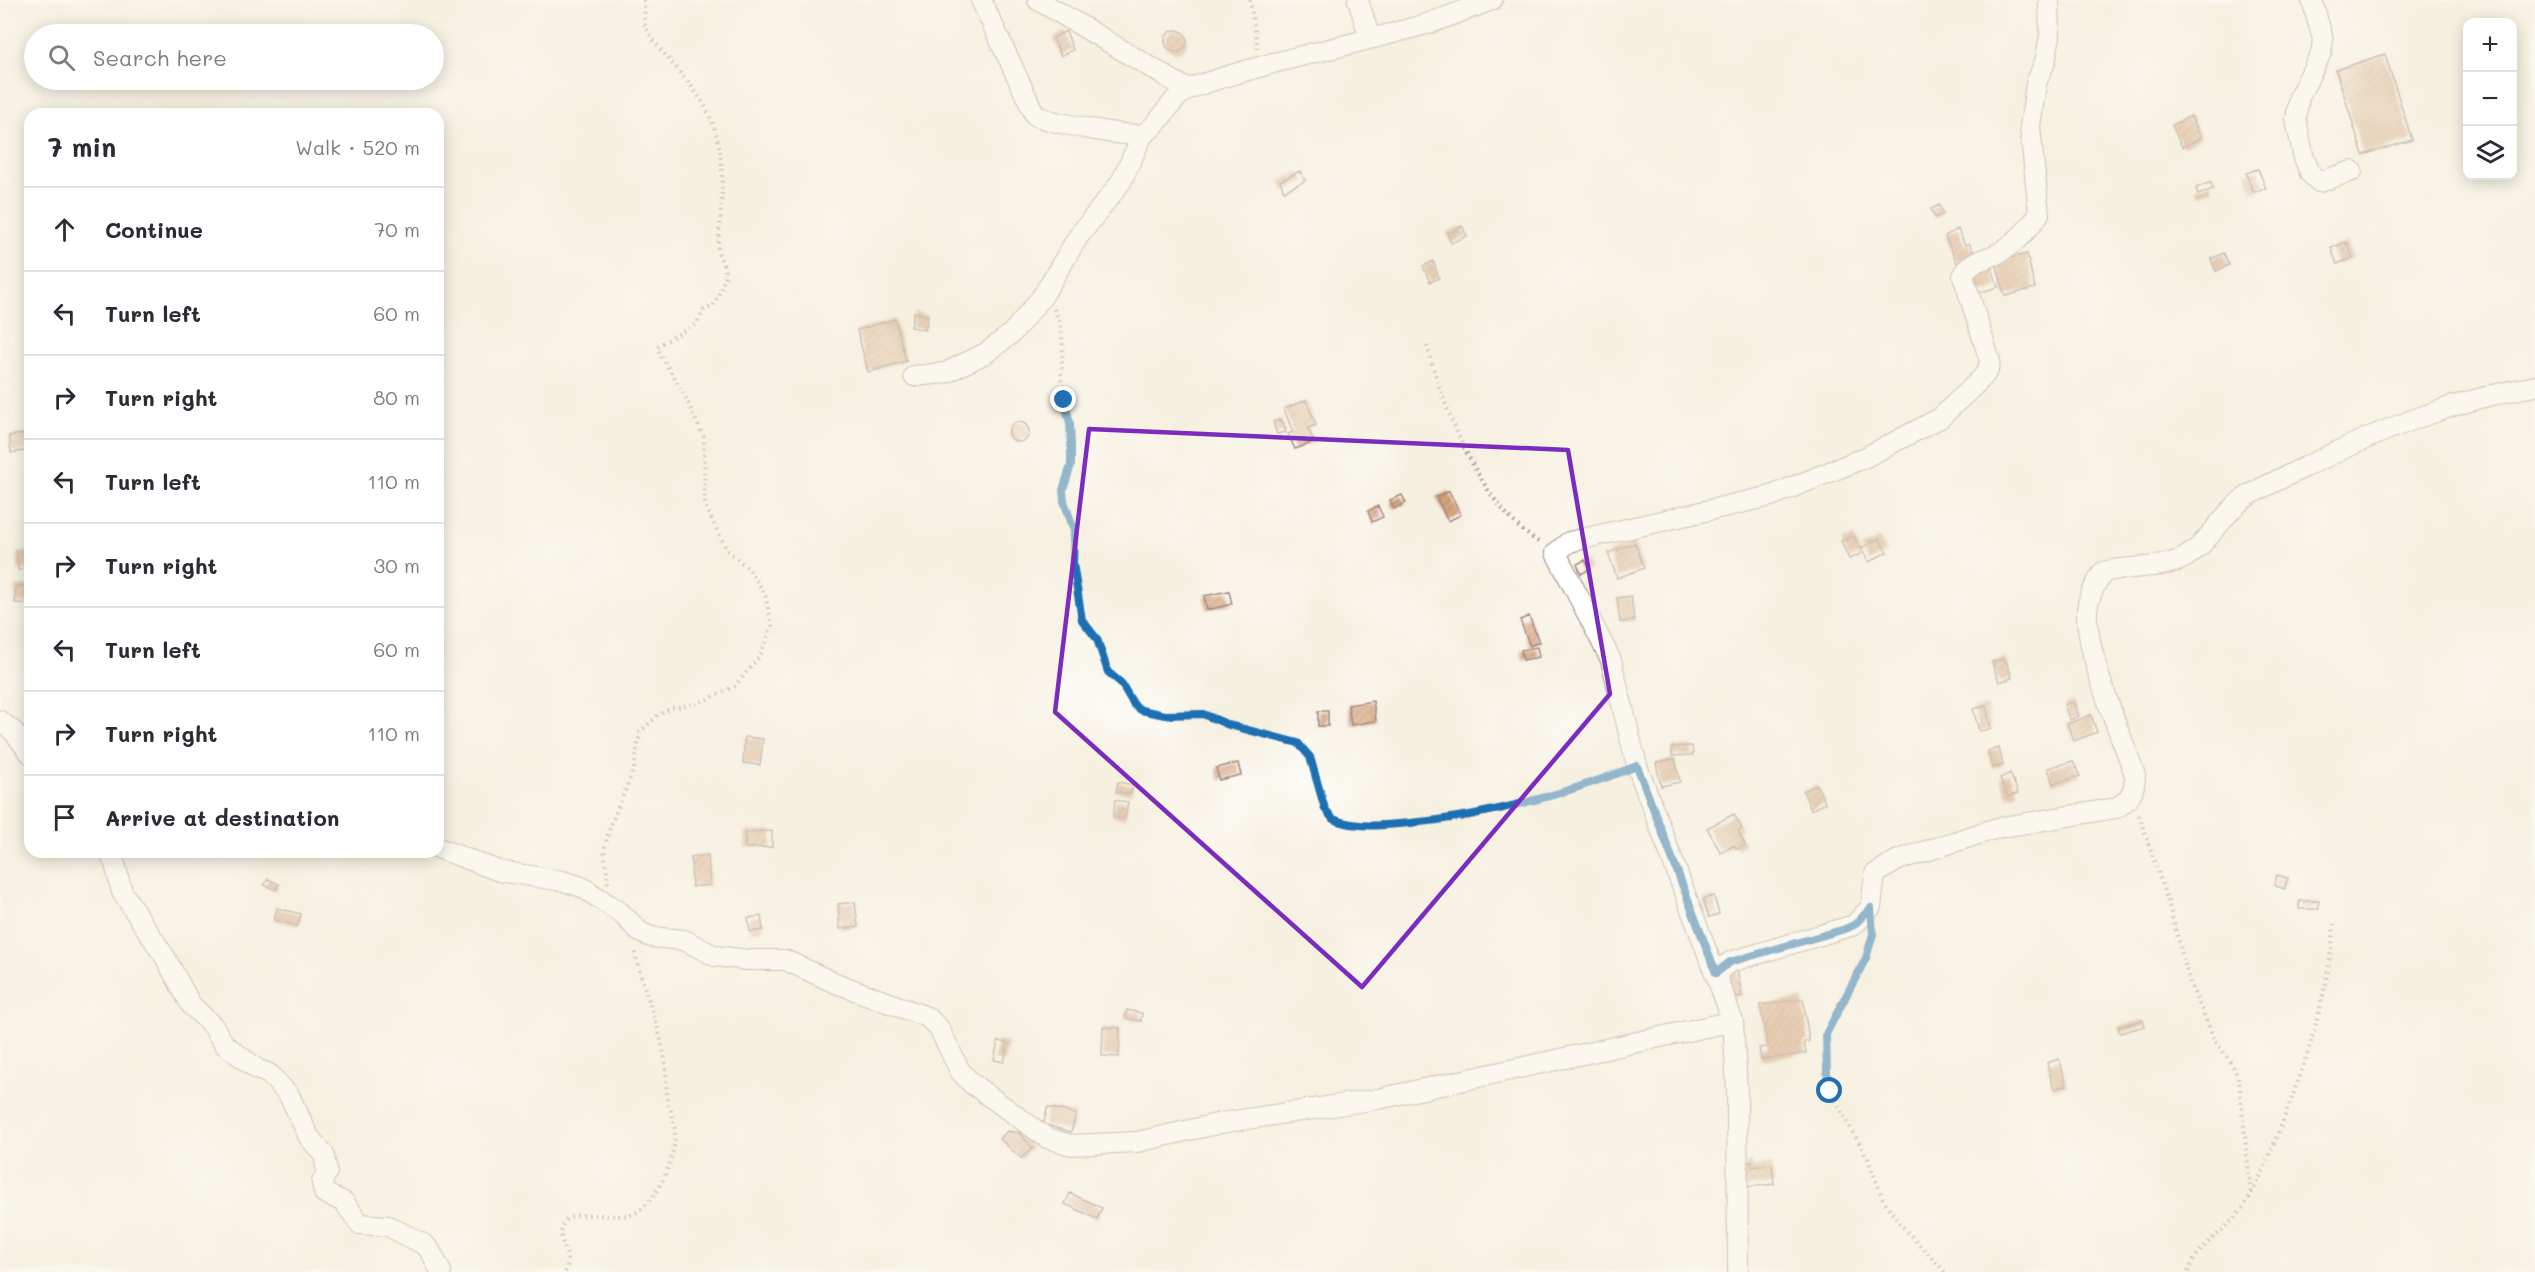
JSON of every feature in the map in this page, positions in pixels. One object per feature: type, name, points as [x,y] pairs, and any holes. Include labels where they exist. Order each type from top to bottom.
[{"type":"street","points":[[981,0],[1035,115],[1069,125],[1143,134]]},
{"type":"street","points":[[1038,0],[1187,89]]},
{"type":"street","points":[[1358,0],[1370,39]]},
{"type":"street","points":[[914,376],[945,373],[986,353],[1011,334],[1044,293],[1077,237],[1121,182],[1143,134],[1168,105],[1187,89],[1261,65],[1426,24],[1492,0]]},
{"type":"street","points":[[1738,1272],[1737,1090],[1733,1021],[1637,766],[1611,660],[1557,553],[1569,542],[1771,496],[1803,485],[1866,457],[1940,418],[1982,378],[1988,370],[1990,361],[1963,276],[1971,264],[1999,253],[2023,235],[2039,214],[2030,127],[2036,83],[2045,62],[2050,36],[2049,0]]},
{"type":"street","points":[[2312,0],[2323,40],[2321,53],[2299,97],[2296,119],[2303,155],[2310,173],[2319,182],[2352,171]]},
{"type":"street","points":[[1716,973],[1730,962],[1854,925],[1871,908],[1875,874],[1898,860],[1996,828],[2116,808],[2127,802],[2132,794],[2135,775],[2088,639],[2087,609],[2092,591],[2103,572],[2119,568],[2157,566],[2181,559],[2194,550],[2242,501],[2268,485],[2346,447],[2435,410],[2535,386]]},
{"type":"street","points":[[0,721],[13,731],[24,745]]},
{"type":"street","points":[[444,850],[499,871],[563,881],[582,887],[651,937],[684,940],[715,956],[748,960],[785,960],[833,982],[927,1017],[939,1028],[960,1071],[971,1083],[1047,1138],[1071,1145],[1137,1142],[1221,1123],[1378,1099],[1733,1021]]},
{"type":"street","points":[[112,858],[122,892],[165,957],[191,1005],[213,1026],[224,1044],[257,1069],[269,1074],[289,1095],[309,1137],[324,1155],[327,1172],[322,1182],[324,1193],[344,1202],[360,1224],[388,1226],[424,1245],[431,1252],[441,1272]]},
{"type":"path","points":[[612,908],[604,850],[610,827],[634,769],[640,732],[658,715],[671,708],[697,704],[735,686],[760,656],[772,626],[765,594],[749,569],[727,550],[705,506],[704,438],[684,394],[657,349],[659,345],[697,323],[704,310],[713,306],[722,285],[725,269],[717,249],[723,196],[723,164],[718,138],[705,107],[645,26],[644,0]]},
{"type":"path","points":[[1250,0],[1261,65]]},
{"type":"path","points":[[1044,293],[1061,325],[1063,347],[1061,379],[1070,423],[1071,446],[1071,465],[1063,490],[1064,501],[1074,530],[1073,563],[1082,620],[1097,639],[1108,672],[1121,683],[1134,705],[1149,713],[1203,714],[1229,725],[1298,743],[1310,757],[1325,809],[1333,819],[1372,826],[1462,819],[1499,811],[1597,782],[1637,766]]},
{"type":"path","points":[[1427,346],[1441,397],[1452,424],[1498,504],[1529,536],[1557,553]]},
{"type":"path","points":[[2132,794],[2169,905],[2190,983],[2215,1041],[2232,1064],[2239,1080],[2251,1193]]},
{"type":"path","points":[[1871,908],[1873,934],[1866,958],[1826,1034],[1830,1091],[1868,1159],[1883,1199],[1900,1224],[1945,1272]]},
{"type":"path","points":[[565,1272],[568,1264],[561,1230],[563,1222],[575,1216],[626,1216],[636,1213],[648,1203],[662,1184],[668,1170],[674,1134],[667,1094],[665,1058],[649,998],[638,971],[629,923]]},
{"type":"path","points":[[2188,1272],[2199,1252],[2242,1210],[2266,1164],[2302,1073],[2330,968],[2334,924]]},
{"type":"highlighted area","points":[[1089,429],[1568,450],[1610,694],[1362,987],[1055,712]]},
{"type":"building","points":[[1176,30],[1184,33],[1187,41],[1184,49],[1176,52],[1168,49],[1165,41],[1168,33]]},
{"type":"building","points":[[1066,31],[1073,50],[1061,56],[1053,38]]},
{"type":"building","points":[[2385,54],[2412,140],[2363,155],[2336,70]]},
{"type":"building","points":[[2191,116],[2201,138],[2182,147],[2172,125]]},
{"type":"building","points":[[2258,169],[2266,188],[2253,192],[2246,173]]},
{"type":"building","points":[[1300,171],[1305,181],[1284,191],[1280,181]]},
{"type":"building","points":[[2211,182],[2213,189],[2198,195],[2196,188]]},
{"type":"building","points":[[1939,205],[1943,214],[1935,218],[1931,209]]},
{"type":"building","points":[[1462,226],[1467,236],[1451,243],[1447,233]]},
{"type":"building","points":[[1958,229],[1965,245],[1969,243],[1975,255],[1957,263],[1945,236]]},
{"type":"building","points":[[2347,242],[2353,258],[2337,264],[2331,248]]},
{"type":"building","points":[[2224,253],[2229,265],[2216,271],[2211,259]]},
{"type":"building","points":[[2027,254],[2035,288],[2005,296],[1996,262]]},
{"type":"building","points":[[1989,259],[1998,287],[1968,296],[1959,269]]},
{"type":"building","points":[[1433,261],[1439,278],[1430,282],[1423,266]]},
{"type":"building","points":[[914,312],[928,316],[925,330],[911,327]]},
{"type":"building","points":[[895,319],[906,361],[868,372],[857,330]]},
{"type":"building","points":[[1306,400],[1316,425],[1308,428],[1314,442],[1295,449],[1288,434],[1293,432],[1284,409]]},
{"type":"building","points":[[1281,419],[1286,432],[1277,434],[1273,422]]},
{"type":"building","points":[[1019,422],[1026,425],[1029,432],[1026,439],[1019,442],[1012,439],[1009,432],[1012,425]]},
{"type":"building","points":[[24,434],[24,451],[11,453],[9,436]]},
{"type":"building","points":[[1449,491],[1461,515],[1448,521],[1436,497]]},
{"type":"building","points":[[1402,495],[1406,503],[1394,509],[1390,500]]},
{"type":"building","points":[[1378,506],[1383,517],[1372,522],[1368,511]]},
{"type":"building","points":[[1854,536],[1861,554],[1849,559],[1841,541]]},
{"type":"building","points":[[1879,538],[1887,552],[1869,562],[1861,548]]},
{"type":"building","points":[[1635,543],[1644,568],[1617,578],[1608,553]]},
{"type":"building","points":[[24,551],[24,570],[18,570],[17,552]]},
{"type":"building","points":[[1585,560],[1590,569],[1581,574],[1577,564]]},
{"type":"building","points":[[16,586],[24,586],[24,604],[15,603]]},
{"type":"building","points":[[1229,591],[1232,604],[1207,610],[1204,596]]},
{"type":"building","points":[[1631,596],[1634,621],[1620,622],[1617,598]]},
{"type":"building","points":[[1529,616],[1539,642],[1530,646],[1520,620]]},
{"type":"building","points":[[1537,647],[1539,657],[1523,660],[1521,650]]},
{"type":"building","points":[[2005,658],[2012,678],[1999,682],[1992,662]]},
{"type":"building","points":[[1373,701],[1376,721],[1351,725],[1348,705]]},
{"type":"building","points":[[2073,702],[2079,716],[2070,720],[2064,705]]},
{"type":"building","points":[[1986,706],[1991,729],[1979,731],[1973,709]]},
{"type":"building","points":[[1318,711],[1328,711],[1328,726],[1318,726]]},
{"type":"building","points":[[2091,715],[2097,732],[2074,741],[2067,724]]},
{"type":"building","points":[[745,737],[763,739],[760,765],[743,763]]},
{"type":"building","points":[[1692,746],[1693,755],[1672,756],[1672,747]]},
{"type":"building","points":[[1999,748],[2003,765],[1992,768],[1988,751]]},
{"type":"building","points":[[1675,759],[1680,782],[1661,786],[1656,763]]},
{"type":"building","points":[[2073,761],[2080,776],[2053,784],[2048,768]]},
{"type":"building","points":[[1238,763],[1241,775],[1219,780],[1216,768]]},
{"type":"building","points":[[2010,773],[2018,793],[2008,797],[2000,778]]},
{"type":"building","points":[[1118,782],[1133,785],[1131,794],[1116,792]]},
{"type":"building","points":[[1817,785],[1825,803],[1811,810],[1803,791]]},
{"type":"building","points":[[1115,800],[1128,802],[1125,819],[1113,817]]},
{"type":"building","points":[[1734,814],[1742,829],[1738,831],[1745,845],[1737,849],[1734,845],[1721,853],[1707,828]]},
{"type":"building","points":[[772,831],[772,847],[745,848],[745,832]]},
{"type":"building","points":[[708,855],[710,885],[692,887],[691,857]]},
{"type":"building","points":[[2277,875],[2288,878],[2284,889],[2274,885]]},
{"type":"building","points":[[268,879],[279,884],[276,890],[264,885]]},
{"type":"building","points":[[1714,896],[1719,914],[1709,917],[1703,899]]},
{"type":"building","points":[[2299,901],[2319,901],[2319,909],[2299,909]]},
{"type":"building","points":[[855,902],[858,927],[840,929],[838,904]]},
{"type":"building","points":[[277,908],[301,914],[298,926],[274,920]]},
{"type":"building","points":[[761,916],[763,930],[750,932],[748,918]]},
{"type":"building","points":[[1737,970],[1742,996],[1727,998],[1723,972]]},
{"type":"building","points":[[1803,999],[1809,1041],[1804,1042],[1806,1053],[1761,1060],[1759,1048],[1768,1047],[1760,1005]]},
{"type":"building","points":[[1127,1010],[1142,1013],[1141,1021],[1125,1018]]},
{"type":"building","points":[[2143,1020],[2145,1026],[2120,1033],[2118,1027]]},
{"type":"building","points":[[1103,1027],[1120,1028],[1119,1057],[1102,1056]]},
{"type":"building","points":[[998,1041],[1008,1043],[1004,1062],[994,1060]]},
{"type":"building","points":[[2059,1059],[2067,1085],[2054,1089],[2047,1063]]},
{"type":"building","points":[[1048,1107],[1076,1114],[1071,1132],[1043,1124]]},
{"type":"building","points":[[1007,1131],[1019,1133],[1033,1148],[1021,1158],[1000,1139]]},
{"type":"building","points":[[1752,1162],[1752,1167],[1772,1164],[1774,1184],[1736,1188],[1746,1163]]},
{"type":"building","points":[[1070,1193],[1102,1208],[1097,1219],[1065,1204]]},
{"type":"route","points":[[1064,400],[1070,423],[1071,465],[1063,490],[1067,513],[1074,530],[1073,563],[1082,607],[1082,620],[1097,639],[1108,672],[1121,683],[1134,705],[1149,713],[1203,714],[1229,725],[1298,743],[1304,747],[1310,757],[1325,809],[1333,819],[1372,826],[1462,819],[1499,811],[1597,782],[1637,766],[1716,973],[1730,962],[1845,929],[1854,925],[1871,908],[1873,934],[1866,958],[1826,1034],[1830,1091]]}]
